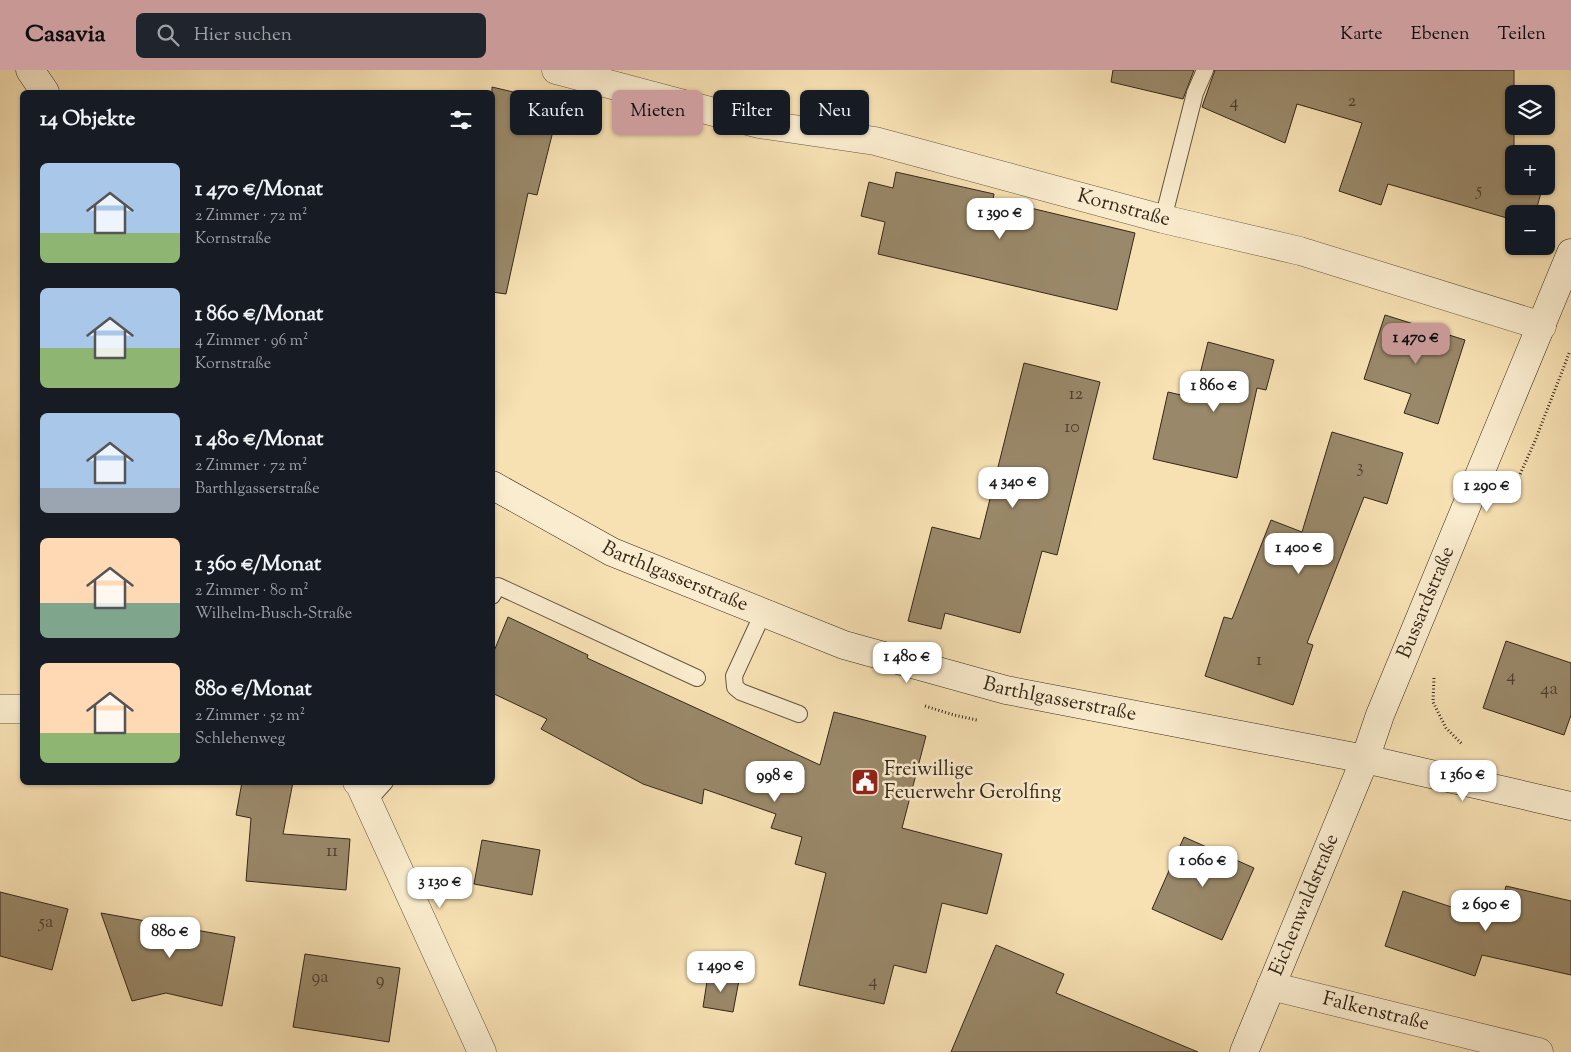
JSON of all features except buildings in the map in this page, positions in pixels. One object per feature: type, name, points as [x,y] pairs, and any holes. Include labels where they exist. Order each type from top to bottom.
[{"type":"street","points":[[30,70],[44,90]]},
{"type":"street","name":"Kornstraße","points":[[556,70],[758,124],[875,141],[1163,219],[1300,251],[1542,326]]},
{"type":"street","name":"Bussardstraße","points":[[1365,758],[1380,716],[1571,253]]},
{"type":"street","name":"Barthlgasserstraße","points":[[495,487],[612,552],[844,646],[1006,690],[1365,758],[1571,806]]},
{"type":"street","points":[[0,709],[20,709]]},
{"type":"street","name":"Eichenwaldstraße","points":[[1244,1052],[1365,758]]},
{"type":"street","points":[[367,787],[482,1052]]},
{"type":"street","name":"Falkenstraße","points":[[1271,986],[1539,1052]]},
{"type":"lane","points":[[1163,219],[1195,93],[1205,70]]},
{"type":"lane","points":[[495,588],[697,678]]},
{"type":"lane","points":[[763,613],[734,676],[735,687],[741,692],[799,714]]},
{"type":"path","points":[[1511,494],[1535,441],[1571,349]]},
{"type":"path","points":[[1434,672],[1433,702],[1446,728],[1461,744],[1477,751],[1469,782]]},
{"type":"place","name":"Freiwillige Feuerwehr Gerolfing","points":[[865,782]]}]
